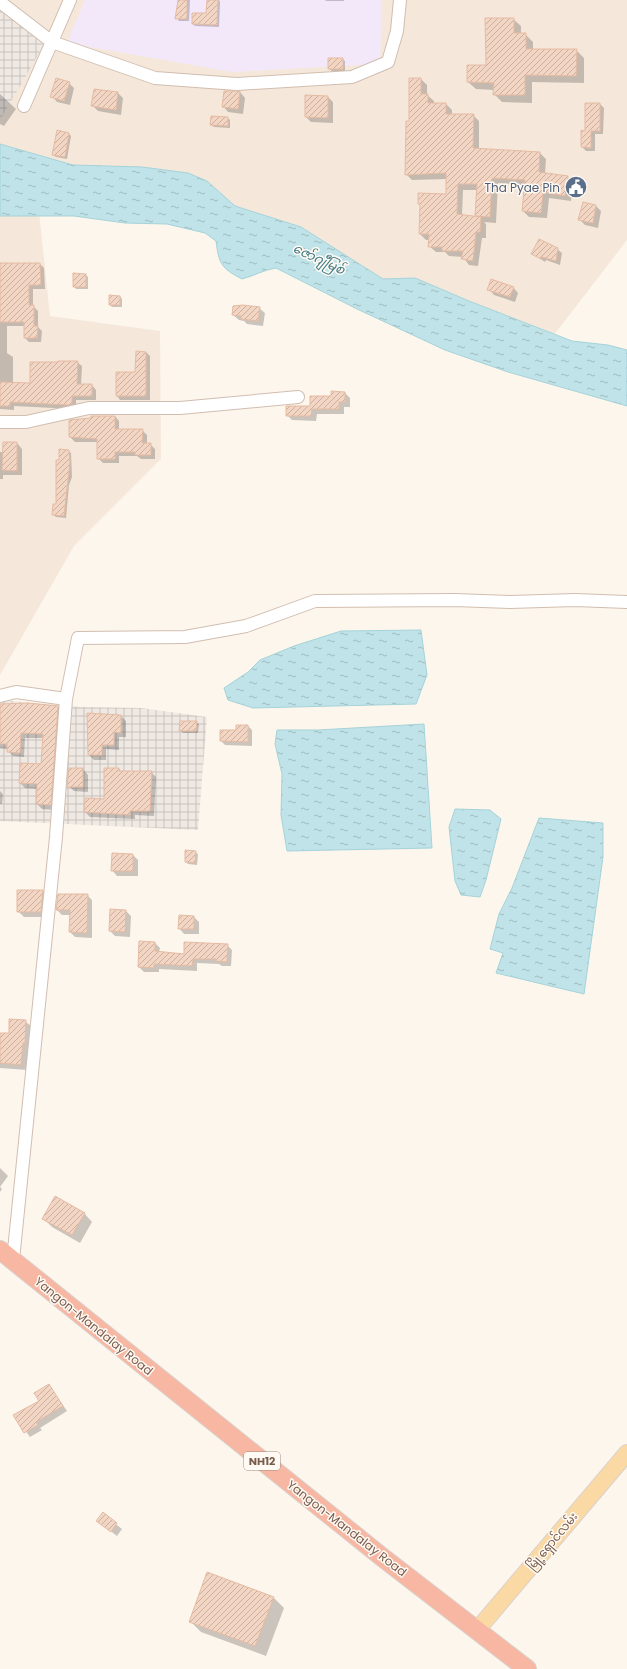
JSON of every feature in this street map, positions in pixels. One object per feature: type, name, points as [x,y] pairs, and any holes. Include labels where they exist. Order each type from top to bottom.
[{"type":"highway","name":"Yangon-Mandalay Road","points":[[6,1255],[190,1404],[527,1669]]},
{"type":"main road","name":"မြို့ရှောင်လမ်း","points":[[476,1630],[627,1453]]},
{"type":"street","points":[[24,106],[70,0]]},
{"type":"street","points":[[0,2],[52,42],[155,78],[237,84],[352,77],[388,62],[397,31],[400,0]]},
{"type":"street","points":[[0,422],[26,422],[89,408],[180,408],[298,397]]},
{"type":"street","points":[[6,1255],[56,837],[66,699],[78,638],[185,637],[246,626],[315,601],[454,600],[510,602],[575,600],[627,602]]},
{"type":"street","points":[[0,696],[16,692],[66,699]]},
{"type":"shaded area","points":[[0,0],[627,0],[627,240],[541,352],[34,164],[50,316],[160,331],[161,459],[74,546],[0,675]]},
{"type":"shaded area","points":[[0,0],[44,45],[0,120]]},
{"type":"shaded area","points":[[85,0],[382,0],[380,64],[232,72],[67,43]]},
{"type":"shaded area","points":[[0,700],[80,707],[141,708],[207,717],[198,830],[0,821]]},
{"type":"water","name":"ဇော်ဂျီမြစ်","points":[[0,144],[73,165],[142,167],[188,173],[207,181],[235,206],[301,227],[383,279],[415,278],[469,301],[572,341],[608,345],[627,350],[627,406],[508,372],[445,350],[357,309],[276,268],[242,279],[225,268],[218,255],[216,241],[205,233],[167,224],[125,223],[74,216],[0,216]]},
{"type":"water","points":[[421,630],[427,675],[416,704],[253,708],[228,700],[224,688],[248,672],[260,660],[294,646],[341,631]]},
{"type":"water","points":[[424,724],[432,848],[287,851],[281,815],[282,774],[275,744],[277,730],[318,730]]},
{"type":"water","points":[[455,809],[490,810],[501,819],[486,880],[480,897],[461,895],[455,881],[449,827]]},
{"type":"water","points":[[539,818],[603,823],[603,857],[584,994],[496,973],[503,953],[490,949],[499,914],[512,888]]},
{"type":"building","points":[[178,0],[187,0],[187,19],[175,19]]},
{"type":"building","points":[[207,0],[218,0],[217,25],[192,24],[192,13],[206,13]]},
{"type":"building","points":[[485,18],[514,18],[514,33],[526,33],[526,49],[577,49],[576,76],[525,75],[525,95],[493,95],[494,83],[467,82],[467,65],[486,65]]},
{"type":"building","points":[[328,58],[343,58],[343,69],[328,69]]},
{"type":"building","points":[[56,78],[70,82],[64,101],[50,97]]},
{"type":"building","points":[[409,78],[421,78],[421,94],[428,94],[428,103],[446,103],[446,114],[474,114],[473,148],[540,152],[539,172],[568,176],[565,196],[543,192],[541,213],[522,211],[525,180],[492,178],[490,217],[475,216],[477,184],[458,184],[457,214],[481,217],[480,232],[476,232],[473,261],[461,259],[463,251],[442,251],[442,247],[428,247],[429,234],[419,234],[420,204],[418,204],[418,193],[446,194],[446,173],[405,175],[406,121],[409,121]]},
{"type":"building","points":[[94,89],[118,92],[116,110],[91,106]]},
{"type":"building","points":[[224,91],[240,91],[238,109],[222,107]]},
{"type":"building","points":[[305,95],[328,96],[328,118],[305,117]]},
{"type":"building","points":[[585,103],[600,103],[600,131],[591,131],[591,148],[581,147],[581,130],[585,131]]},
{"type":"building","points":[[211,116],[228,117],[228,126],[210,125]]},
{"type":"building","points":[[57,130],[69,133],[65,157],[52,155]]},
{"type":"building","points":[[583,202],[596,205],[593,223],[578,220]]},
{"type":"building","points":[[539,239],[558,248],[556,261],[542,257],[541,259],[531,254]]},
{"type":"building","points":[[0,263],[40,263],[41,285],[29,285],[29,305],[34,305],[34,326],[38,326],[37,338],[24,338],[24,322],[0,322]]},
{"type":"building","points":[[73,273],[86,274],[86,287],[73,287]]},
{"type":"building","points":[[491,279],[514,287],[510,297],[487,290]]},
{"type":"building","points":[[109,295],[120,296],[120,305],[109,305]]},
{"type":"building","points":[[243,305],[260,307],[258,321],[241,319],[241,316],[232,315],[233,306]]},
{"type":"building","points":[[136,351],[146,352],[146,396],[116,396],[116,372],[135,372]]},
{"type":"building","points":[[78,361],[77,384],[92,384],[92,396],[72,396],[72,404],[69,405],[10,402],[10,406],[0,406],[0,382],[30,383],[30,362]]},
{"type":"building","points":[[331,391],[345,392],[345,402],[339,402],[339,409],[312,409],[311,416],[286,416],[286,406],[310,406],[310,396],[331,396]]},
{"type":"building","points":[[91,416],[115,416],[115,429],[143,429],[142,443],[151,443],[151,455],[135,455],[135,452],[115,452],[115,459],[97,459],[97,439],[69,437],[69,420],[91,418]]},
{"type":"building","points":[[3,442],[17,442],[17,471],[2,470]]},
{"type":"building","points":[[59,449],[69,450],[70,462],[64,516],[52,515],[53,504],[56,504],[56,460],[59,460]]},
{"type":"building","points":[[28,703],[58,706],[51,805],[36,804],[37,784],[19,783],[20,763],[41,764],[43,734],[21,733],[20,753],[7,752],[7,744],[0,744],[0,704]]},
{"type":"building","points":[[87,713],[121,715],[121,733],[114,732],[114,745],[102,745],[102,755],[88,755]]},
{"type":"building","points":[[180,721],[197,721],[196,731],[179,731]]},
{"type":"building","points":[[236,725],[248,725],[248,742],[220,741],[220,730],[236,730]]},
{"type":"building","points":[[69,768],[83,768],[83,787],[67,787]]},
{"type":"building","points":[[104,768],[119,768],[119,771],[152,771],[150,811],[130,811],[130,815],[84,812],[85,798],[104,799]]},
{"type":"building","points":[[185,850],[196,851],[195,863],[185,862]]},
{"type":"building","points":[[112,853],[133,854],[133,871],[111,871]]},
{"type":"building","points":[[17,890],[43,890],[41,912],[17,912]]},
{"type":"building","points":[[58,894],[88,894],[87,933],[69,932],[70,910],[56,910]]},
{"type":"building","points":[[110,909],[126,910],[125,932],[109,931]]},
{"type":"building","points":[[179,915],[194,916],[194,929],[178,929]]},
{"type":"building","points":[[139,941],[155,942],[155,951],[184,954],[184,942],[228,944],[227,962],[216,961],[216,959],[193,959],[192,966],[154,964],[154,968],[138,967]]},
{"type":"building","points":[[9,1019],[26,1020],[25,1043],[23,1043],[21,1065],[0,1063],[0,1033],[9,1033]]},
{"type":"building","points":[[55,1196],[85,1213],[72,1235],[42,1219]]},
{"type":"building","points":[[49,1384],[63,1406],[36,1422],[38,1425],[24,1433],[13,1415],[39,1401],[34,1393]]},
{"type":"building","points":[[103,1512],[117,1523],[111,1532],[96,1521]]},
{"type":"building","points":[[207,1572],[274,1597],[255,1646],[189,1622]]},
{"type":"place","name":"Tha Pyae Pin","points":[[576,187]]}]
